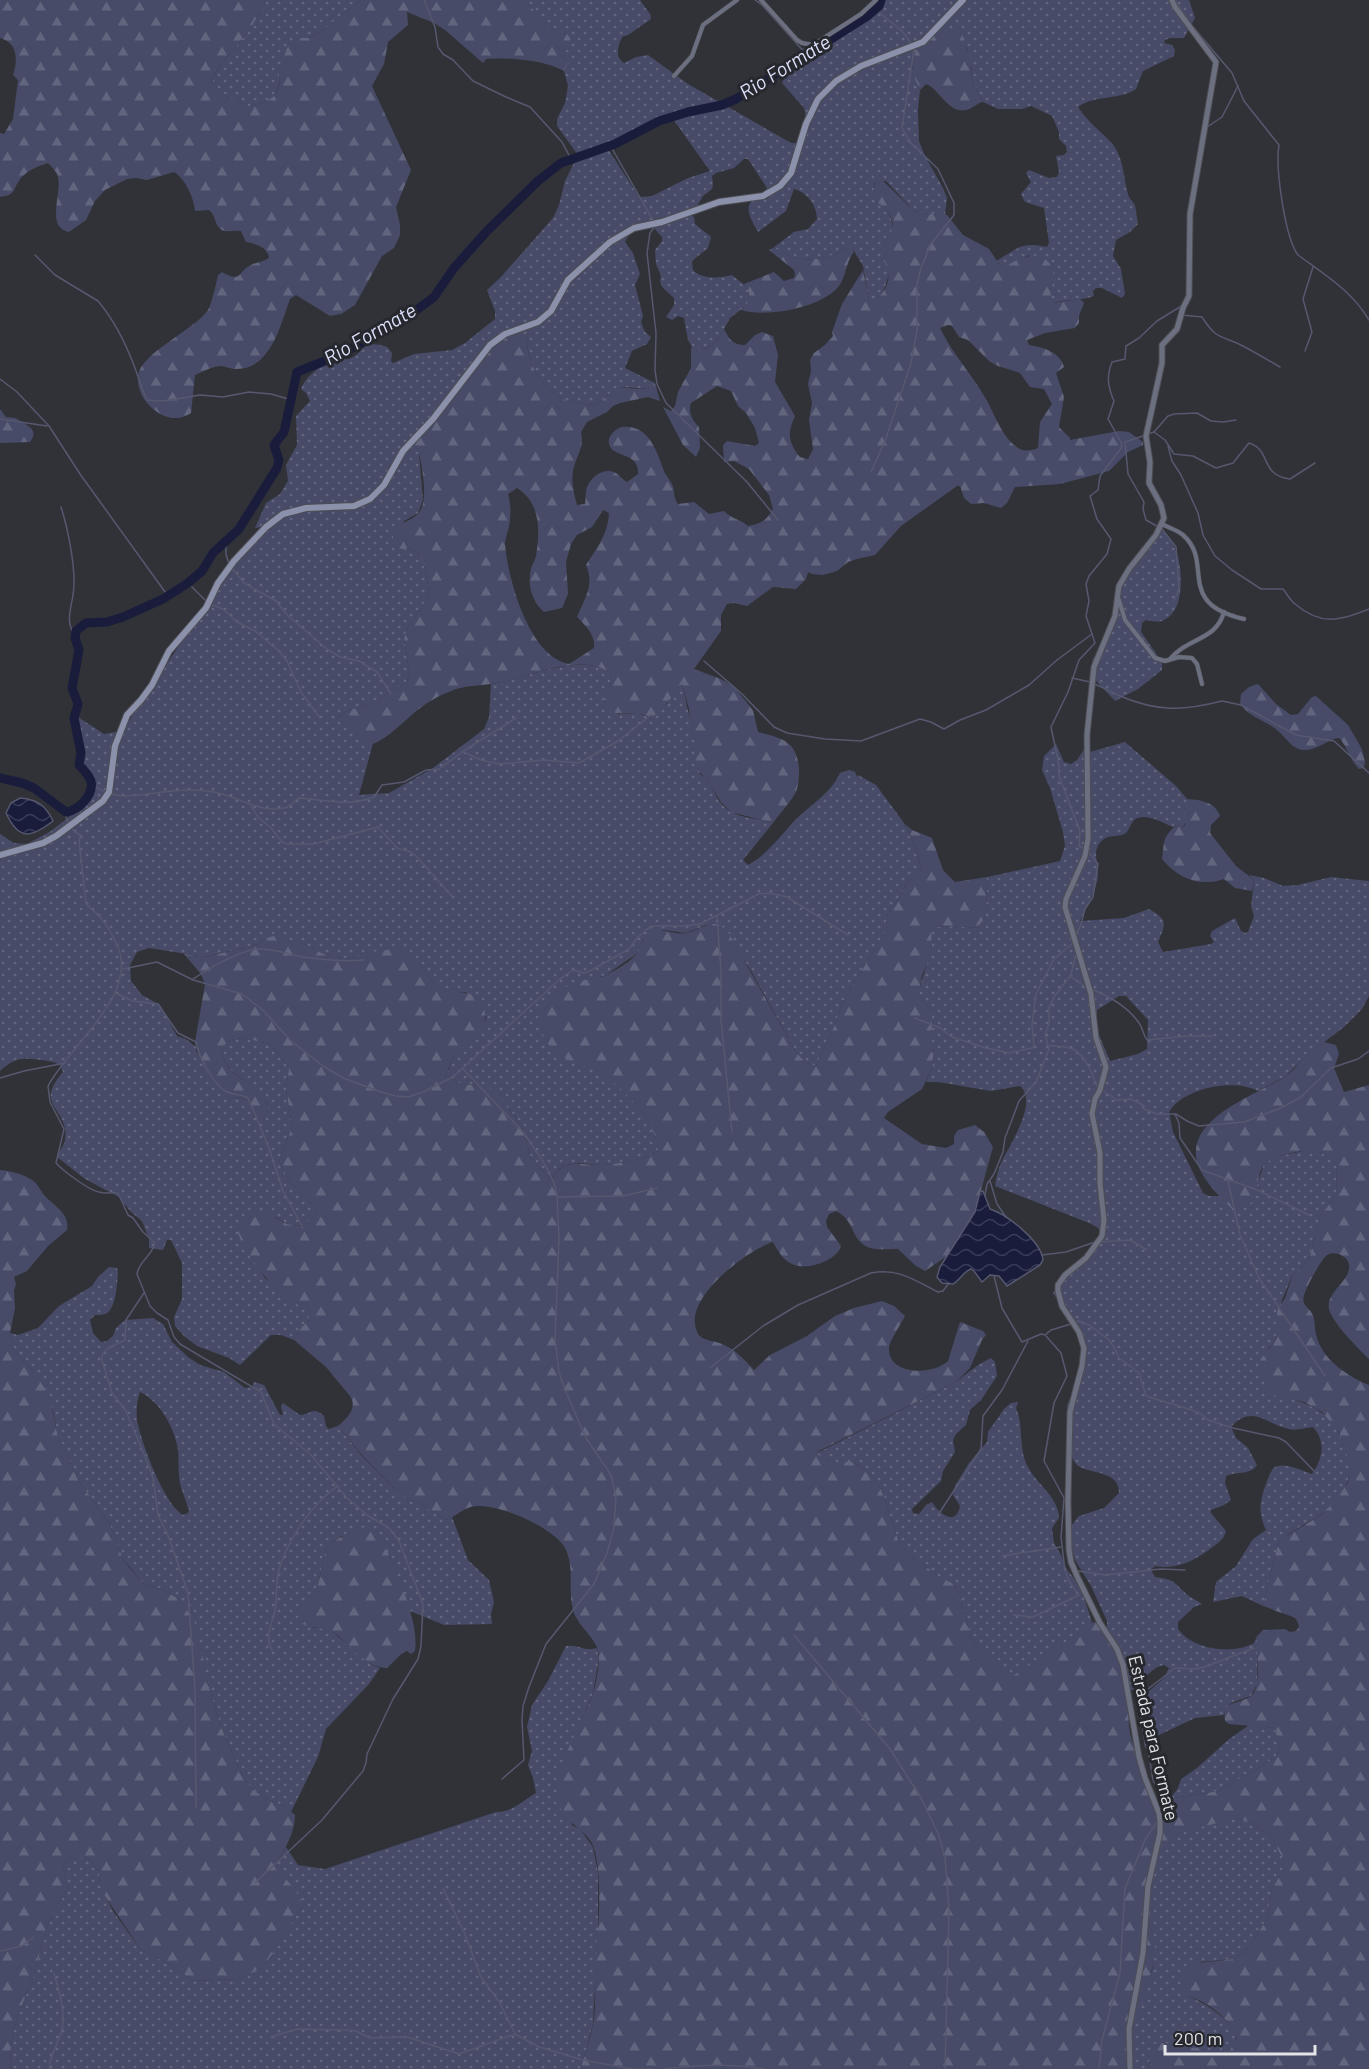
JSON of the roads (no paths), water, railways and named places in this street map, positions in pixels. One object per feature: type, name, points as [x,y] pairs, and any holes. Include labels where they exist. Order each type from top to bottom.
[{"type":"main road","points":[[0,855],[43,843],[103,801],[109,792],[113,755],[127,715],[152,685],[169,651],[206,608],[218,583],[234,561],[266,527],[283,514],[306,508],[354,506],[370,499],[384,485],[403,451],[433,419],[490,345],[505,334],[523,329],[551,311],[568,280],[610,242],[634,228],[662,222],[718,202],[763,196],[780,186],[791,172],[806,124],[818,99],[836,81],[861,66],[923,42],[960,1]]},
{"type":"street","points":[[674,76],[692,56],[704,25],[737,0]]},
{"type":"street","points":[[761,0],[797,40],[813,45],[861,14],[876,0]]},
{"type":"street","points":[[1172,0],[1216,62],[1190,214],[1189,296],[1177,329],[1162,345],[1162,363],[1146,436],[1150,462],[1149,483],[1161,505],[1164,518],[1162,524],[1180,533],[1188,542],[1194,555],[1204,597],[1211,605],[1244,619]]},
{"type":"street","name":"Estrada para Formate","points":[[1130,2069],[1130,2019],[1143,1953],[1148,1886],[1160,1833],[1160,1821],[1139,1757],[1124,1665],[1117,1649],[1100,1623],[1070,1556],[1069,1425],[1071,1401],[1082,1366],[1084,1348],[1079,1332],[1062,1306],[1058,1291],[1065,1275],[1098,1245],[1103,1230],[1100,1153],[1092,1113],[1106,1067],[1096,1038],[1091,994],[1065,907],[1066,898],[1085,856],[1088,838],[1087,735],[1092,676],[1096,658],[1115,616],[1117,593],[1129,570],[1162,524]]},
{"type":"street","points":[[1117,593],[1125,620],[1155,658],[1161,661],[1179,657],[1192,658],[1197,664],[1202,684]]},
{"type":"street","points":[[1169,660],[1179,649],[1215,631],[1224,612]]},
{"type":"water","points":[[20,798],[40,804],[53,821],[38,831],[26,834],[21,832],[6,813],[11,803]]},
{"type":"water","points":[[983,1191],[990,1209],[1006,1217],[1030,1237],[1043,1260],[1040,1265],[1007,1286],[999,1276],[990,1275],[982,1282],[971,1269],[953,1284],[942,1283],[937,1277],[940,1267],[975,1212],[980,1192]]},
{"type":"waterway","points":[[424,0],[435,27],[438,47],[443,54],[453,60],[473,81],[530,107],[562,142],[571,159]]},
{"type":"waterway","points":[[755,0],[806,54]]},
{"type":"waterway","name":"Rio Formate","points":[[0,778],[34,788],[66,812],[76,808],[88,796],[91,781],[79,765],[81,753],[74,718],[78,704],[72,688],[79,650],[75,638],[76,631],[86,623],[107,622],[163,599],[202,571],[213,553],[239,529],[277,468],[279,460],[274,445],[284,432],[297,372],[342,354],[414,312],[434,297],[454,268],[487,231],[539,180],[561,163],[615,144],[659,121],[722,105],[736,99],[866,17],[879,6],[881,0]]},
{"type":"waterway","points":[[1175,0],[1189,22]]},
{"type":"waterway","points":[[875,9],[902,31],[911,43]]},
{"type":"waterway","points":[[1194,28],[1232,73],[1244,101],[1279,145],[1278,169],[1282,202],[1289,234],[1298,255],[1355,300],[1369,320]]},
{"type":"waterway","points":[[871,472],[885,441],[911,363],[917,330],[917,284],[921,268],[931,244],[954,215],[954,203],[938,169],[910,142],[902,128],[914,49]]},
{"type":"waterway","points":[[1207,127],[1222,117],[1238,86]]},
{"type":"waterway","points":[[610,145],[654,222]]},
{"type":"waterway","points":[[655,226],[650,233],[647,253],[656,333],[657,384],[666,403],[747,482],[778,520]]},
{"type":"waterway","points":[[35,255],[55,275],[98,301],[124,342],[147,400],[163,401],[200,395],[223,397],[249,392],[271,394],[292,400]]},
{"type":"waterway","points":[[1305,351],[1312,332],[1303,299],[1313,267]]},
{"type":"waterway","points":[[1083,848],[1079,846],[1080,831],[1059,776],[1051,727],[1068,692],[1079,660],[1095,643],[1086,616],[1089,601],[1086,584],[1089,576],[1107,554],[1111,539],[1097,519],[1090,496],[1098,490],[1100,476],[1122,447],[1108,419],[1114,401],[1108,377],[1112,362],[1125,359],[1126,346],[1139,338],[1157,321],[1183,305]]},
{"type":"waterway","points":[[1182,315],[1202,317],[1216,334],[1280,367]]},
{"type":"waterway","points":[[0,379],[17,392],[49,426],[80,474],[168,596]]},
{"type":"waterway","points":[[1148,434],[1154,432],[1168,416],[1174,414],[1197,413],[1211,421],[1236,420]]},
{"type":"waterway","points":[[0,419],[47,426]]},
{"type":"waterway","points":[[1154,432],[1165,440],[1174,454],[1193,456],[1216,468],[1233,463],[1249,443],[1261,451],[1269,468],[1280,477],[1290,479],[1315,463]]},
{"type":"waterway","points":[[1125,442],[1143,436]]},
{"type":"waterway","points":[[1125,442],[1128,474],[1144,502],[1146,520],[1162,529],[1176,547],[1179,590],[1174,600]]},
{"type":"waterway","points":[[1168,446],[1172,461],[1198,513],[1203,535],[1215,556],[1232,570],[1261,589],[1283,589],[1295,604],[1313,616],[1340,618],[1369,609]]},
{"type":"waterway","points":[[61,507],[73,563],[74,586],[69,621],[75,635]]},
{"type":"waterway","points":[[226,542],[229,564]]},
{"type":"waterway","points":[[232,568],[244,583],[276,601],[286,614],[327,649],[340,657],[359,661],[377,672],[391,694]]},
{"type":"waterway","points":[[188,583],[206,601]]},
{"type":"waterway","points":[[210,604],[223,609],[237,622],[255,631],[279,651],[287,661],[301,692],[320,718]]},
{"type":"waterway","points":[[704,661],[742,694],[774,727],[787,733],[825,739],[861,741],[920,719],[944,729],[986,710],[1029,685],[1057,660],[1092,634]]},
{"type":"waterway","points":[[1072,678],[1090,682]]},
{"type":"waterway","points":[[1094,684],[1134,701],[1159,707],[1195,707],[1222,701],[1241,705],[1296,735],[1334,741],[1369,773]]},
{"type":"waterway","points":[[463,752],[481,760],[499,764],[543,760],[579,763],[618,741],[651,715]]},
{"type":"waterway","points":[[112,794],[128,796],[202,790],[268,809],[284,808],[299,798],[356,802],[374,797],[382,785],[404,782],[426,770],[439,769],[516,718]]},
{"type":"waterway","points":[[91,785],[105,792]]},
{"type":"waterway","points":[[251,806],[258,817],[282,842],[287,844],[314,844],[378,827],[397,848],[411,852],[418,858],[452,896]]},
{"type":"waterway","points":[[64,811],[68,822]]},
{"type":"waterway","points":[[70,826],[81,835],[79,841],[86,903],[102,919],[112,935],[118,947],[122,965],[118,984],[110,1002],[48,1086],[50,1102],[64,1129],[56,1163],[76,1180],[95,1191],[118,1193],[128,1215],[155,1243],[137,1274],[150,1306],[168,1320],[174,1337],[180,1344],[261,1392],[274,1424],[311,1455],[347,1498],[367,1515],[389,1528],[399,1541],[423,1604],[421,1646],[418,1659],[393,1699],[367,1754],[363,1771],[322,1820],[256,1882]]},
{"type":"waterway","points":[[1076,936],[1085,909],[1093,897],[1098,864],[1087,850]]},
{"type":"waterway","points":[[123,969],[157,962],[193,980],[242,994],[263,1010],[290,1040],[323,1066],[343,1078],[381,1092],[408,1097],[453,1077],[561,978],[573,970],[584,973],[590,971],[629,949],[638,937],[654,926],[700,924],[759,894],[770,893],[787,897],[848,935]]},
{"type":"waterway","points":[[717,916],[721,971],[721,1019],[732,1132]]},
{"type":"waterway","points":[[915,1018],[940,1028],[952,1037],[986,1048],[1009,1053],[1032,1048],[1034,1046],[1032,1025],[1036,994],[1054,959],[1073,943]]},
{"type":"waterway","points":[[193,979],[232,957],[257,949],[326,960],[364,960]]},
{"type":"waterway","points":[[985,1195],[987,1184],[1003,1152],[1005,1138],[1019,1101],[1036,1082],[1049,1049],[1045,1034],[1049,1024],[1049,1008],[1054,997],[1071,975],[1076,953]]},
{"type":"waterway","points":[[1071,977],[1087,988]]},
{"type":"waterway","points":[[1091,989],[1124,1007],[1135,1017],[1147,1040],[1213,1036]]},
{"type":"waterway","points":[[115,993],[133,1001],[158,1004],[178,1033],[196,1042],[200,1055],[215,1082],[225,1091],[248,1098],[269,1148],[283,1191],[303,1228]]},
{"type":"waterway","points":[[1050,1046],[1070,1048],[1079,1053],[1098,1087]]},
{"type":"waterway","points":[[1102,1090],[1117,1100],[1131,1099],[1143,1105],[1144,1109],[1157,1114],[1176,1114],[1199,1126],[1244,1122],[1281,1108],[1301,1097],[1331,1068],[1358,1059],[1369,1051]]},
{"type":"waterway","points":[[0,1078],[65,1063]]},
{"type":"waterway","points":[[463,1069],[524,1133],[554,1183],[557,1195],[559,1239],[555,1339],[559,1372],[586,1438],[611,1475],[616,1496],[614,1528],[607,1553],[594,1584],[546,1644],[529,1687],[523,1706],[522,1720],[524,1760],[502,1779]]},
{"type":"waterway","points":[[1175,1114],[1179,1123],[1180,1138],[1202,1170],[1257,1190],[1309,1215]]},
{"type":"waterway","points":[[990,1181],[997,1204],[1006,1217]]},
{"type":"waterway","points":[[1228,1181],[1240,1235],[1259,1278],[1325,1376]]},
{"type":"waterway","points":[[558,1197],[623,1196],[657,1188]]},
{"type":"waterway","points":[[1100,1242],[1130,1240],[1147,1250]]},
{"type":"waterway","points":[[1042,1255],[1066,1252],[1095,1242]]},
{"type":"waterway","points":[[710,1368],[763,1326],[798,1305],[871,1273],[898,1274],[914,1279],[938,1292],[943,1291],[949,1283]]},
{"type":"waterway","points":[[994,1276],[1002,1308],[1022,1342],[1071,1324]]},
{"type":"waterway","points":[[144,1293],[126,1320],[125,1340],[107,1349],[102,1355],[102,1360],[112,1393],[125,1409],[153,1478],[158,1515],[168,1535],[188,1593],[195,1689],[196,1808]]},
{"type":"waterway","points":[[1075,1322],[1089,1325],[1108,1339],[1119,1358],[1139,1373],[1146,1396],[1192,1410],[1208,1420],[1233,1428],[1279,1438],[1286,1442],[1314,1471]]},
{"type":"waterway","points":[[1013,1615],[1033,1617],[1079,1595],[1065,1571],[1061,1537],[1064,1498],[1044,1461],[1054,1403],[1067,1376],[1061,1353],[1046,1336]]},
{"type":"waterway","points":[[938,1515],[981,1449],[983,1416],[1002,1390],[1028,1341]]},
{"type":"waterway","points":[[272,1650],[269,1630],[275,1610],[277,1578],[281,1562],[300,1526],[317,1504],[336,1487]]},
{"type":"waterway","points":[[1002,1556],[1061,1547]]},
{"type":"waterway","points":[[1078,1571],[1105,1575],[1161,1569],[1185,1570]]},
{"type":"waterway","points":[[794,1635],[890,1749],[921,1798],[938,1833],[945,1857],[949,1910],[945,2069]]},
{"type":"waterway","points":[[1161,1817],[1166,1806],[1153,1780],[1145,1744],[1139,1696],[1175,1668],[1196,1669],[1254,1648]]},
{"type":"waterway","points":[[1099,2069],[1102,2040],[1120,1973],[1125,1888],[1146,1838],[1158,1821]]},
{"type":"waterway","points":[[443,1888],[464,1932],[481,1977],[500,2003],[515,2034],[539,2047],[583,2060],[632,2069],[652,2069]]},
{"type":"waterway","points":[[0,1951],[22,1946],[34,1937]]},
{"type":"waterway","points":[[49,2069],[63,2025],[62,2003],[54,1973]]},
{"type":"waterway","points":[[271,2037],[297,2029],[345,2030],[356,2031],[370,2038],[407,2037],[459,2054],[515,2034]]},
{"type":"waterway","points":[[664,2069],[714,2065],[764,2069]]}]
